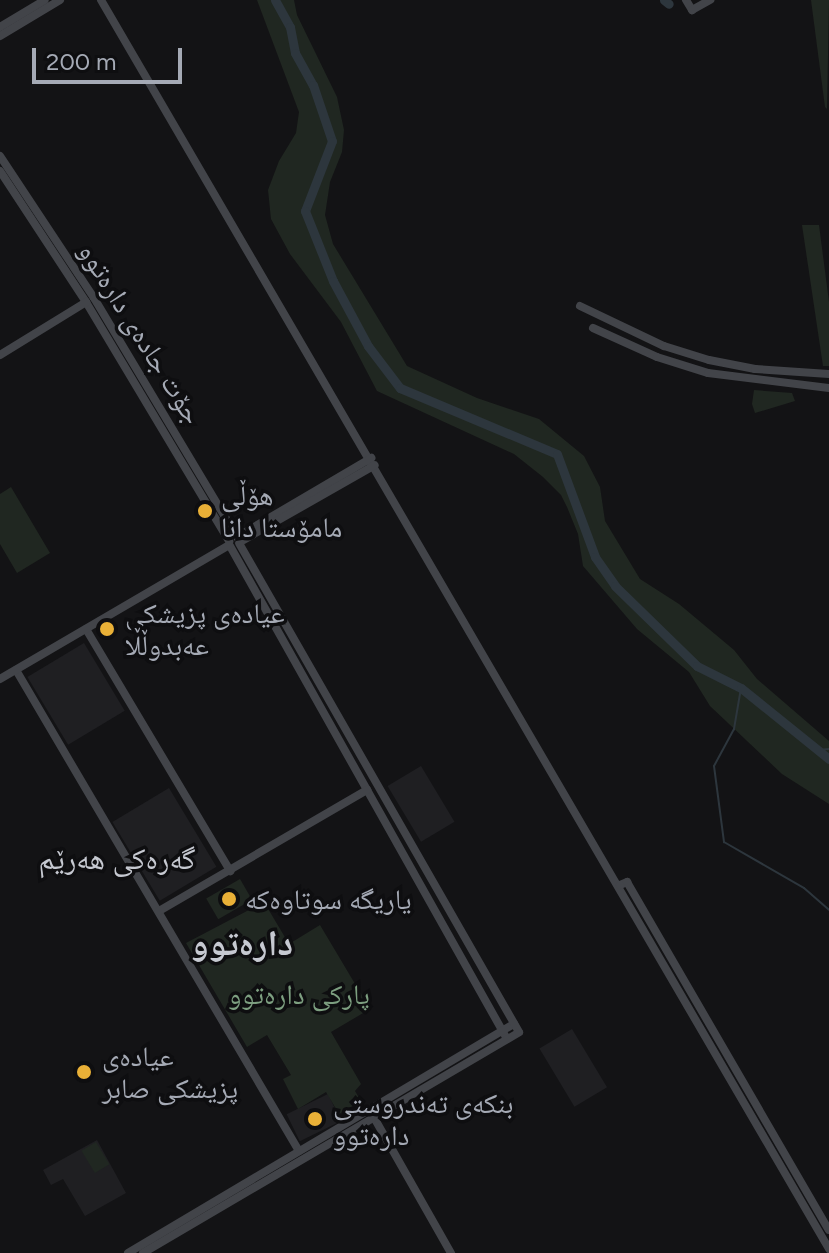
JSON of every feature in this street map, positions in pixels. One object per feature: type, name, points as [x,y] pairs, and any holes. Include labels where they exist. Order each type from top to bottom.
[{"type":"street","points":[[0,27],[45,0]]},
{"type":"street","points":[[0,36],[60,0]]},
{"type":"street","points":[[101,0],[623,884],[768,1134],[829,1249]]},
{"type":"street","points":[[686,0],[692,10],[710,0]]},
{"type":"street","name":"جۆت جادەی دارەتوو","points":[[0,156],[94,298],[234,542]]},
{"type":"street","name":"جۆت جادەی دارەتوو","points":[[0,171],[86,302],[234,542]]},
{"type":"street","points":[[0,355],[86,302]]},
{"type":"street","points":[[580,306],[675,350],[755,369],[829,374]]},
{"type":"street","points":[[612,336],[616,325]]},
{"type":"street","points":[[593,328],[685,367],[753,382],[829,388]]},
{"type":"street","points":[[753,382],[755,369]]},
{"type":"street","points":[[0,679],[373,462]]},
{"type":"street","points":[[234,542],[367,790],[505,1035]]},
{"type":"street","points":[[128,1253],[517,1028],[234,542]]},
{"type":"street","points":[[86,629],[230,871]]},
{"type":"street","points":[[16,670],[301,1154]]},
{"type":"street","points":[[159,911],[367,790]]},
{"type":"street","points":[[413,871],[423,866]]},
{"type":"street","points":[[372,1113],[451,1253]]},
{"type":"street","points":[[768,1134],[829,1230]]},
{"type":"street","points":[[143,1253],[301,1154]]},
{"type":"shaded area","points":[[84,643],[125,711],[68,745],[27,677]]},
{"type":"shaded area","points":[[421,766],[454,822],[421,842],[388,786]]},
{"type":"shaded area","points":[[169,788],[216,867],[160,901],[112,822]]},
{"type":"shaded area","points":[[572,1029],[607,1087],[574,1107],[539,1049]]},
{"type":"shaded area","name":"بنکەی تەندروستی دارەتوو","points":[[328,1094],[341,1121],[300,1141],[287,1114]]},
{"type":"shaded area","points":[[97,1140],[126,1193],[85,1216],[63,1179],[51,1185],[43,1170]]},
{"type":"green space","points":[[257,0],[294,0],[297,15],[337,97],[344,130],[342,152],[330,182],[325,215],[333,244],[407,366],[477,398],[539,419],[584,456],[600,487],[605,521],[640,579],[679,604],[734,650],[757,679],[829,741],[829,804],[782,774],[710,706],[689,672],[637,629],[583,566],[578,534],[567,507],[561,495],[543,477],[514,454],[377,391],[341,322],[290,254],[271,219],[268,190],[279,161],[296,133],[299,112]]},
{"type":"green space","points":[[811,0],[829,0],[827,109],[825,107]]},
{"type":"green space","points":[[802,225],[819,225],[829,302],[829,366],[823,366]]},
{"type":"green space","points":[[754,390],[792,393],[795,401],[755,413],[752,404]]},
{"type":"green space","points":[[11,487],[50,553],[17,573],[0,544],[0,494]]},
{"type":"green space","name":"یاریگە سوتاوەکە","points":[[240,879],[252,900],[218,919],[206,898]]},
{"type":"green space","name":"پارکی دارەتوو","points":[[264,902],[289,944],[320,925],[370,1009],[331,1032],[361,1084],[355,1091],[361,1101],[339,1114],[326,1092],[298,1109],[283,1079],[291,1075],[267,1035],[247,1047],[186,943]]},
{"type":"green space","points":[[96,1142],[109,1164],[95,1173],[81,1151]]},
{"type":"waterway","points":[[275,0],[290,27],[295,53],[313,85],[332,141],[305,211],[333,281],[368,346],[400,388],[557,454],[595,557],[615,586],[697,666],[741,688],[829,759]]},
{"type":"waterway","points":[[664,0],[669,4]]},
{"type":"waterway","points":[[741,688],[734,729],[714,766],[724,842],[804,888],[829,910]]},
{"type":"waterway","points":[[819,750],[829,749]]},
{"type":"place","name":"هۆڵی مامۆستا دانا","points":[[205,511]]},
{"type":"place","name":"عیادەی پزیشکی عەبدوڵڵا","points":[[107,629]]},
{"type":"place","name":"یاریگە سوتاوەکە","points":[[229,899]]},
{"type":"place","name":"عیادەی پزیشکی صابر","points":[[84,1072]]},
{"type":"place","name":"بنکەی تەندروستی دارەتوو","points":[[315,1119]]},
{"type":"district","name":"گەرەکی هەرێم","points":[[117,859]]},
{"type":"district","name":"دارەتوو","points":[[242,943]]}]
